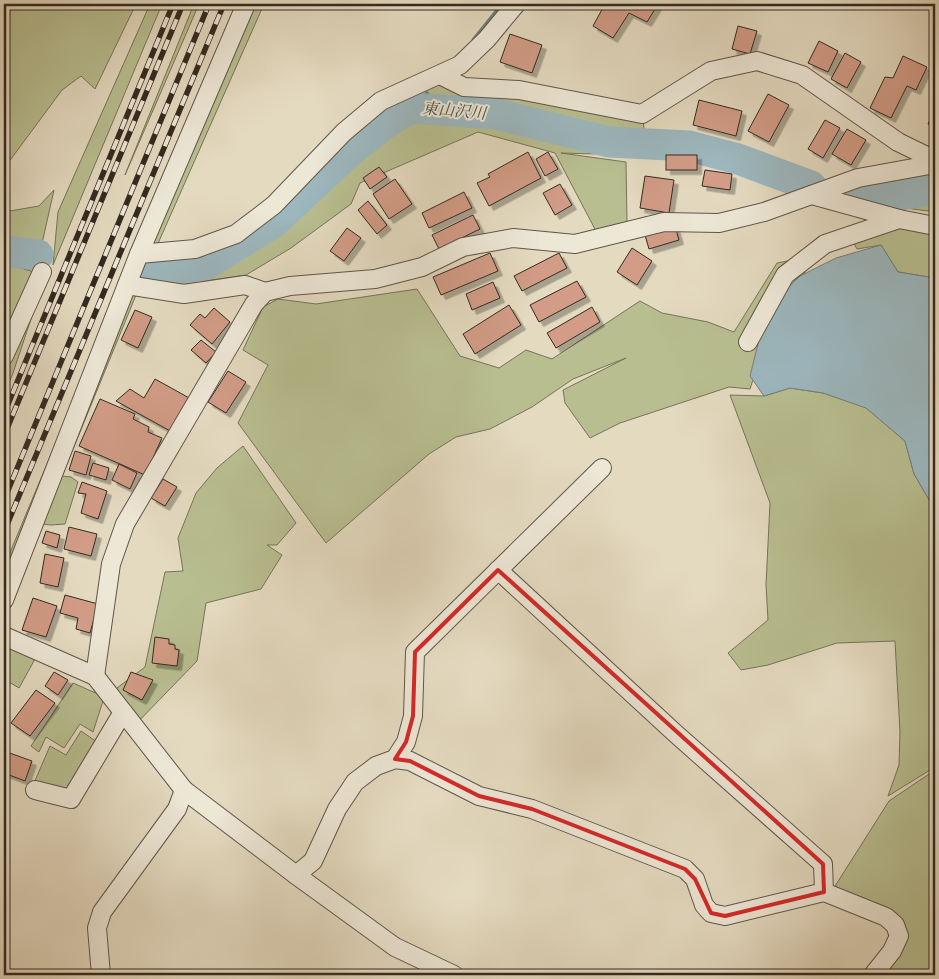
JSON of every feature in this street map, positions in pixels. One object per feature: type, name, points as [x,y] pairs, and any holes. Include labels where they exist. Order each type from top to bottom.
[{"type":"street","points":[[4,600],[139,254],[246,4]]},
{"type":"street","points":[[139,254],[195,249],[236,234],[274,205],[344,132],[380,101],[460,65],[487,40],[516,4]]},
{"type":"street","points":[[440,74],[464,87],[519,90],[642,114],[711,71],[757,61],[802,74],[898,142],[935,162]]},
{"type":"street","points":[[128,285],[184,294],[246,285],[265,292],[290,286],[375,279],[422,267],[463,248],[512,238],[575,244],[664,222],[720,223],[764,212],[858,178],[935,162]]},
{"type":"street","points":[[812,195],[899,219],[935,226]]},
{"type":"street","points":[[748,342],[785,275],[825,244],[899,219]]},
{"type":"street","points":[[4,356],[42,272]]},
{"type":"street","points":[[95,676],[111,564],[125,524],[254,304],[265,292]]},
{"type":"street","points":[[395,759],[406,742],[413,716],[416,652],[602,468]]},
{"type":"street","points":[[498,570],[676,734],[823,864],[824,892]]},
{"type":"street","points":[[4,636],[95,676],[184,790],[296,875],[396,946],[454,975]]},
{"type":"street","points":[[35,790],[71,799],[124,712]]},
{"type":"street","points":[[296,875],[313,861],[337,809],[355,782],[376,766],[395,759],[410,761],[479,796],[532,809],[685,869],[695,879],[704,905],[711,913],[724,916],[824,892],[886,917],[894,925],[899,936],[892,951],[873,975]]},
{"type":"street","points":[[101,975],[97,928],[102,912],[177,809],[184,790]]},
{"type":"highlighted area","points":[[498,570],[823,864],[824,892],[725,916],[711,913],[695,879],[685,869],[532,809],[479,796],[410,761],[395,759],[406,742],[413,716],[415,652]]},
{"type":"green space","points":[[4,4],[136,4],[95,89],[81,76],[62,90],[4,166]]},
{"type":"green space","points":[[150,4],[162,4],[53,265],[58,212]]},
{"type":"green space","points":[[194,4],[199,4],[125,175]]},
{"type":"green space","points":[[239,4],[264,4],[152,257],[236,233],[381,101],[440,75],[642,114],[647,149],[634,155],[561,153],[626,162],[627,222],[597,233],[555,153],[478,132],[360,183],[351,204],[291,248],[246,275],[205,281],[143,278],[62,476],[71,477],[78,482],[65,524],[42,524],[4,616],[4,567]]},
{"type":"green space","points":[[935,178],[935,212],[846,200],[851,193]]},
{"type":"green space","points":[[54,190],[36,270],[21,268],[37,273],[4,335],[4,212],[39,206]]},
{"type":"green space","points":[[900,219],[935,227],[935,278],[898,272],[881,245],[857,249],[848,233]]},
{"type":"green space","points":[[803,258],[805,274],[769,330],[750,389],[729,387],[620,423],[590,438],[565,403],[563,390],[626,358],[573,379],[532,407],[490,429],[456,437],[429,454],[326,543],[238,423],[268,365],[243,350],[263,307],[278,299],[316,304],[417,289],[460,356],[499,368],[526,350],[552,359],[640,301],[662,313],[708,322],[734,332],[777,263]]},
{"type":"green space","points":[[37,301],[13,373],[4,395],[4,362]]},
{"type":"green space","points":[[790,388],[823,393],[864,406],[905,441],[914,474],[935,510],[935,767],[888,796],[899,765],[900,732],[895,641],[837,643],[768,665],[741,670],[728,653],[768,620],[766,585],[770,503],[730,395],[764,396]]},
{"type":"green space","points":[[243,446],[296,523],[277,545],[267,545],[282,555],[261,589],[206,603],[197,661],[134,726],[109,694],[145,667],[165,572],[183,571],[178,538],[196,493],[217,468]]},
{"type":"green space","points":[[7,644],[35,659],[19,688],[4,679],[4,646]]},
{"type":"green space","points":[[73,683],[98,694],[103,701],[93,732],[80,724],[64,748],[46,737],[39,752],[31,746]]},
{"type":"green space","points":[[81,731],[97,742],[69,795],[34,783],[50,746],[66,755]]},
{"type":"green space","points":[[935,770],[935,975],[868,975],[899,936],[884,911],[830,894],[889,801]]},
{"type":"water","points":[[881,245],[898,272],[935,278],[935,510],[914,474],[905,441],[866,408],[823,393],[790,388],[764,396],[750,376],[767,308],[800,276],[836,258]]},
{"type":"building","points":[[605,4],[658,4],[647,22],[629,13],[613,38],[593,26]]},
{"type":"building","points":[[738,26],[757,31],[750,54],[732,49]]},
{"type":"building","points":[[510,34],[542,45],[532,73],[500,62]]},
{"type":"building","points":[[819,41],[838,51],[828,72],[808,63]]},
{"type":"building","points":[[845,53],[861,62],[847,88],[831,79]]},
{"type":"building","points":[[903,56],[927,67],[916,90],[907,86],[891,118],[870,108],[885,77],[893,78]]},
{"type":"building","points":[[768,94],[789,105],[769,142],[748,131]]},
{"type":"building","points":[[699,100],[742,111],[736,136],[693,125]]},
{"type":"building","points":[[935,109],[935,127],[928,124]]},
{"type":"building","points":[[825,120],[840,128],[823,158],[808,149]]},
{"type":"building","points":[[847,129],[866,140],[851,165],[832,154]]},
{"type":"building","points":[[528,152],[541,178],[489,206],[477,183],[490,177],[488,174]]},
{"type":"building","points":[[548,152],[558,169],[545,176],[536,159]]},
{"type":"building","points":[[666,155],[697,155],[697,170],[666,170]]},
{"type":"building","points":[[379,167],[387,177],[370,189],[363,178]]},
{"type":"building","points":[[705,170],[732,174],[730,190],[702,186]]},
{"type":"building","points":[[645,176],[674,180],[669,213],[640,208]]},
{"type":"building","points":[[395,179],[412,204],[389,219],[373,194]]},
{"type":"building","points":[[560,184],[572,205],[555,215],[543,193]]},
{"type":"building","points":[[464,192],[472,208],[429,228],[422,213]]},
{"type":"building","points":[[368,201],[387,225],[377,234],[358,210]]},
{"type":"building","points":[[473,215],[480,229],[439,249],[432,235]]},
{"type":"building","points":[[675,226],[679,240],[649,249],[645,235]]},
{"type":"building","points":[[347,228],[361,238],[344,261],[330,251]]},
{"type":"building","points":[[632,248],[652,261],[637,285],[617,272]]},
{"type":"building","points":[[490,253],[498,271],[441,295],[433,277]]},
{"type":"building","points":[[559,253],[567,268],[522,291],[514,276]]},
{"type":"building","points":[[577,281],[586,297],[539,322],[530,305]]},
{"type":"building","points":[[493,282],[500,298],[472,310],[466,294]]},
{"type":"building","points":[[509,305],[521,325],[475,354],[463,334]]},
{"type":"building","points":[[592,307],[600,322],[556,348],[547,333]]},
{"type":"building","points":[[214,308],[230,322],[212,344],[190,325],[200,314],[205,318]]},
{"type":"building","points":[[135,310],[152,317],[138,348],[121,340]]},
{"type":"building","points":[[201,340],[216,352],[206,363],[191,350]]},
{"type":"building","points":[[228,371],[246,382],[226,413],[208,402]]},
{"type":"building","points":[[155,379],[191,399],[172,432],[116,401],[130,389],[144,398]]},
{"type":"building","points":[[100,399],[135,414],[133,419],[149,427],[148,432],[162,438],[145,475],[79,446]]},
{"type":"building","points":[[75,451],[91,456],[86,475],[69,470]]},
{"type":"building","points":[[93,463],[109,468],[106,480],[89,475]]},
{"type":"building","points":[[119,464],[137,473],[130,489],[112,480]]},
{"type":"building","points":[[163,479],[177,487],[165,506],[151,498]]},
{"type":"building","points":[[82,482],[107,491],[98,519],[81,513],[86,494],[78,493]]},
{"type":"building","points":[[69,527],[97,534],[91,556],[64,549]]},
{"type":"building","points":[[46,531],[60,535],[57,548],[42,543]]},
{"type":"building","points":[[45,554],[64,558],[58,587],[40,583]]},
{"type":"building","points":[[65,595],[98,604],[90,633],[76,629],[78,618],[60,613]]},
{"type":"building","points":[[33,598],[57,606],[46,637],[22,630]]},
{"type":"building","points":[[155,637],[169,639],[169,644],[175,645],[175,649],[179,650],[177,666],[152,663]]},
{"type":"building","points":[[54,672],[68,680],[58,695],[45,686]]},
{"type":"building","points":[[131,672],[153,680],[142,700],[123,690]]},
{"type":"building","points":[[36,690],[55,703],[30,736],[11,723]]},
{"type":"building","points":[[4,751],[32,761],[25,781],[4,773]]},
{"type":"waterway","points":[[474,40],[503,4]]},
{"type":"waterway","points":[[412,108],[427,94]]},
{"type":"waterway","name":"東山沢川","points":[[141,274],[167,272],[205,265],[273,223],[355,147],[390,120],[412,108],[496,114],[609,142],[689,146],[738,159],[811,186]]},
{"type":"waterway","name":"東山沢川","points":[[847,195],[873,200],[935,189]]},
{"type":"waterway","name":"東山沢川","points":[[4,252],[38,255]]},
{"type":"railway","points":[[4,414],[173,4]]},
{"type":"railway","points":[[4,436],[183,4]]},
{"type":"railway","points":[[4,500],[209,4]]},
{"type":"railway","points":[[4,532],[224,4]]}]
